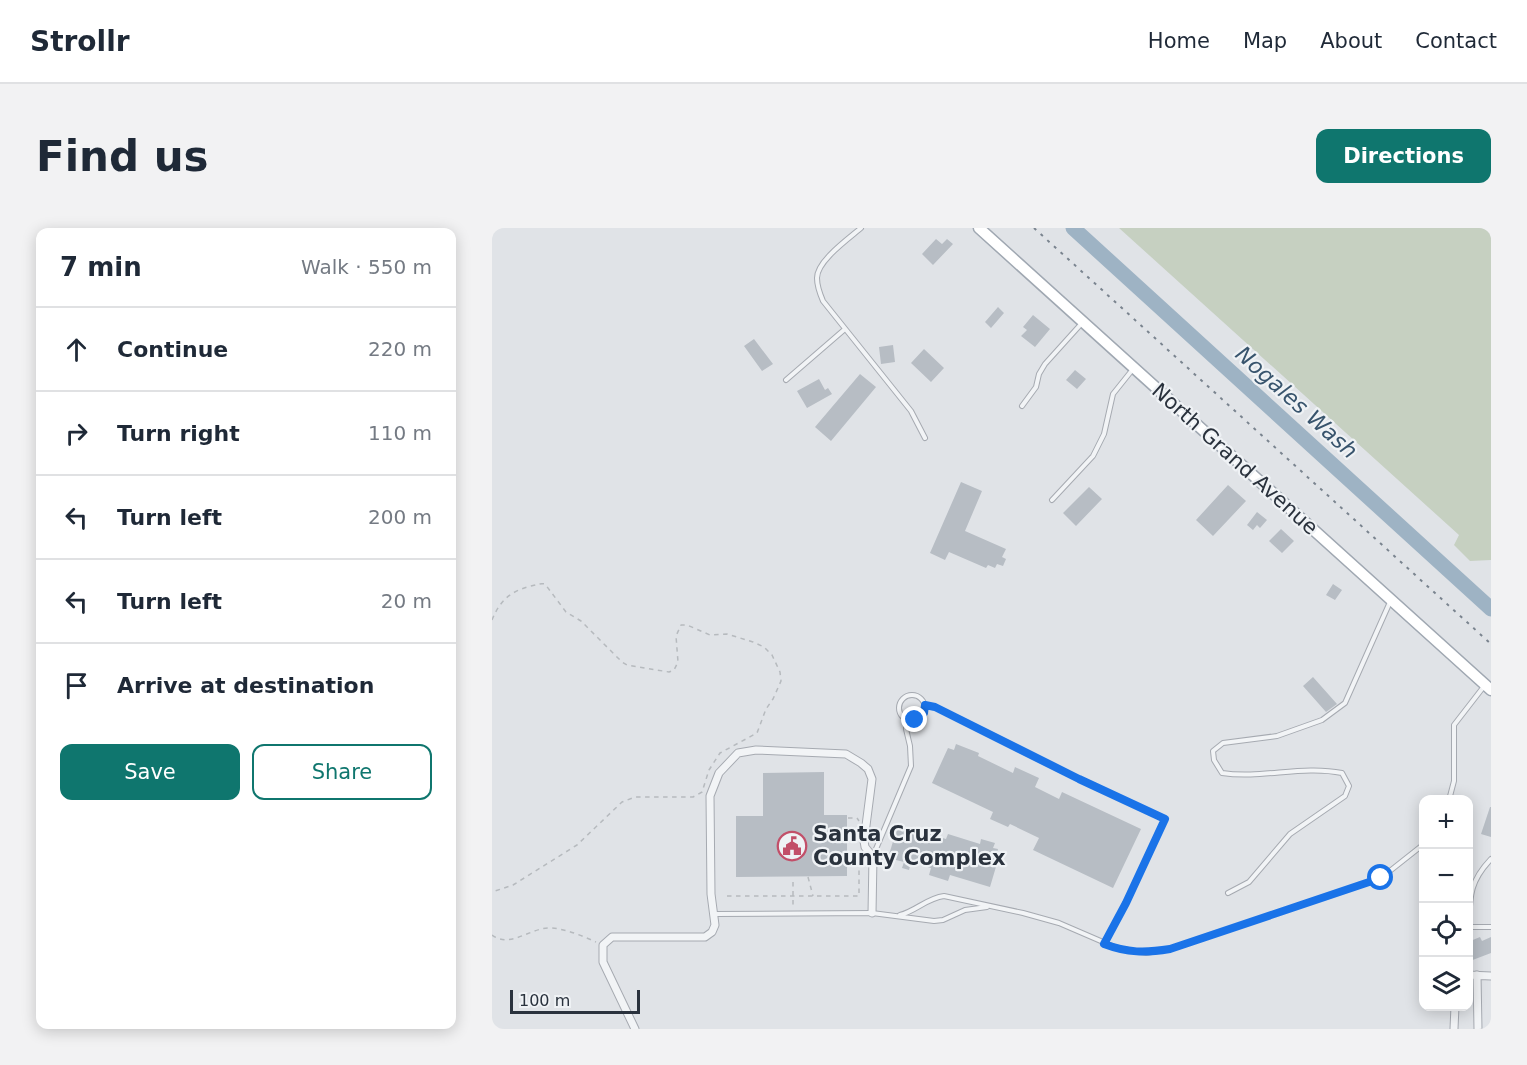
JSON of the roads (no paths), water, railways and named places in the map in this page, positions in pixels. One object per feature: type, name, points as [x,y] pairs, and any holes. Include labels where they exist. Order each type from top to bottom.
[{"type":"main road","name":"North Grand Avenue","points":[[979,228],[1488,687]]},
{"type":"street","points":[[635,1029],[603,962],[603,945],[612,937],[705,937],[712,932],[715,925],[715,914],[711,894],[710,796],[719,773],[738,753],[756,750],[846,754],[868,769],[872,779],[864,841],[865,847],[873,857],[872,913]]},
{"type":"street","points":[[1473,975],[1491,976]]},
{"type":"street","points":[[1477,975],[1478,1029]]},
{"type":"street","points":[[1454,1029],[1455,1011]]},
{"type":"lane","points":[[861,228],[822,264],[817,276],[823,302],[911,411],[925,438]]},
{"type":"lane","points":[[1022,406],[1035,387],[1046,363],[1083,323]]},
{"type":"lane","points":[[786,380],[845,329]]},
{"type":"lane","points":[[1052,500],[1094,456],[1104,434],[1113,394],[1134,368]]},
{"type":"lane","points":[[1228,893],[1249,882],[1290,834],[1345,796],[1349,786],[1342,773],[1326,770],[1241,776],[1222,773],[1214,760],[1213,751],[1223,744],[1277,736],[1322,720],[1345,703],[1391,599]]},
{"type":"lane","points":[[1450,795],[1454,781],[1454,725],[1488,687]]},
{"type":"lane","points":[[873,857],[891,809],[901,795],[911,765],[907,720],[899,711],[899,702],[913,694],[921,698],[925,705],[922,716],[915,720],[907,720]]},
{"type":"lane","points":[[925,705],[935,707],[1165,819],[1104,944]]},
{"type":"lane","points":[[900,915],[914,911],[936,897],[944,896],[1059,923],[1104,944],[1146,953],[1170,949],[1381,878],[1419,848]]},
{"type":"lane","points":[[1491,859],[1484,867],[1470,894],[1469,927],[1491,927]]},
{"type":"lane","points":[[715,914],[872,913],[934,921],[943,920],[965,910],[994,907]]},
{"type":"waterway","name":"Nogales Wash","points":[[1073,228],[1491,609]]},
{"type":"railway","points":[[1034,228],[1491,644]]},
{"type":"place","name":"Santa Cruz County Complex","points":[[792,846]]}]
